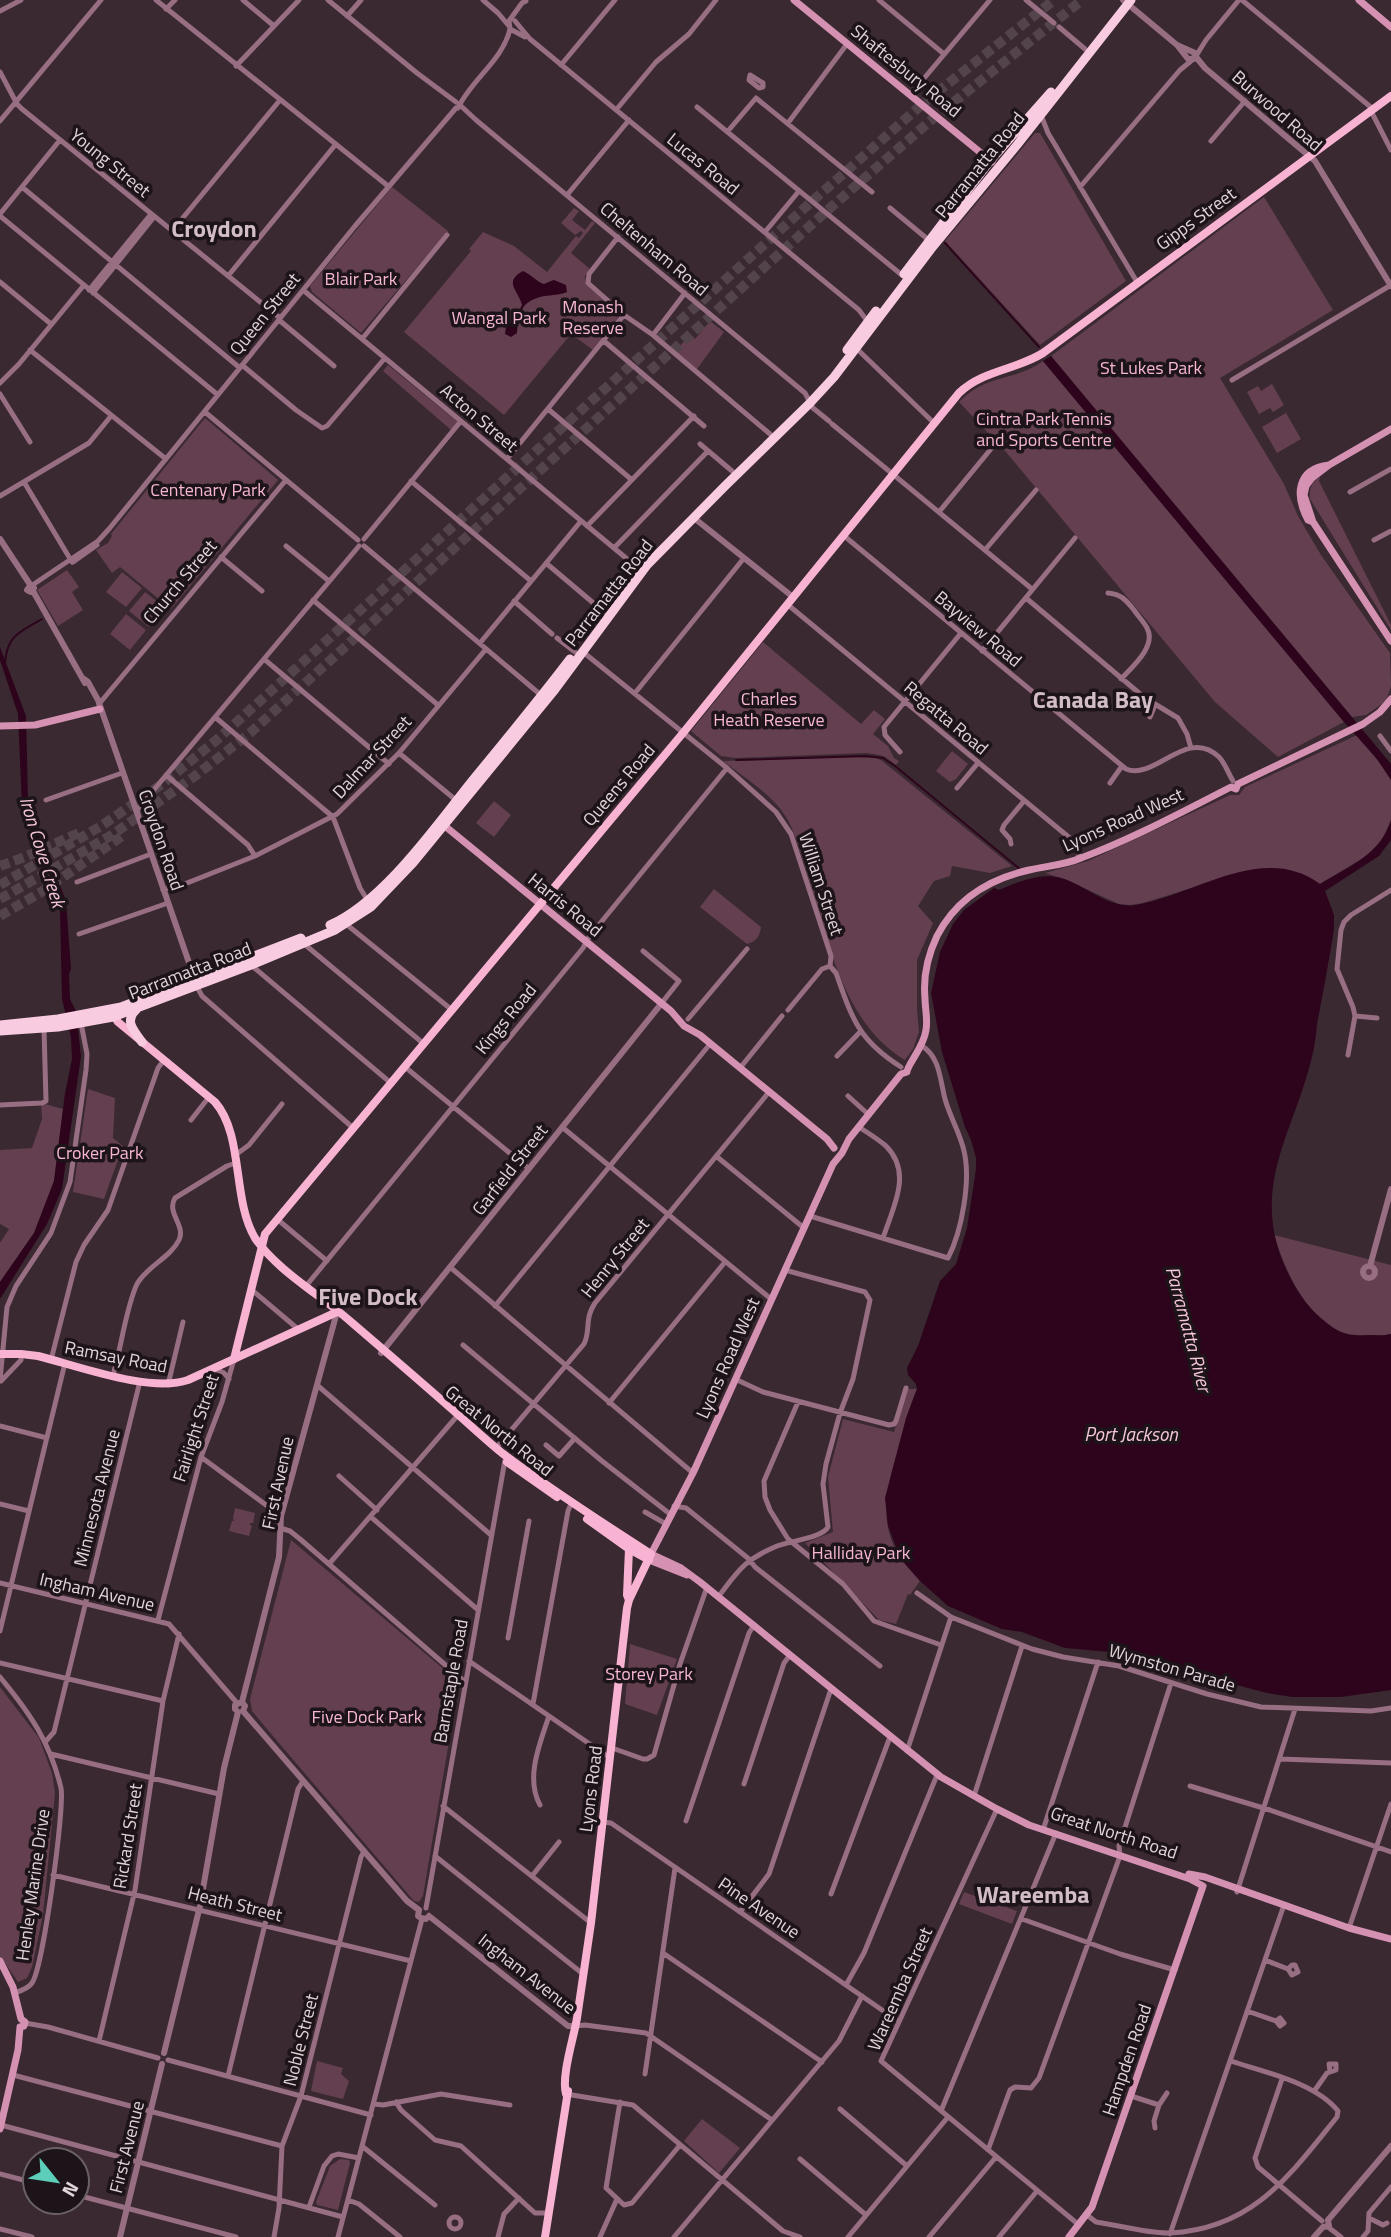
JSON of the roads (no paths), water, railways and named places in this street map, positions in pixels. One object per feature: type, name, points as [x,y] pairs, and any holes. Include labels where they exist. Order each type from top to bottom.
[{"type":"highway","name":"Parramatta Road","points":[[0,1025],[78,1021],[138,1009],[195,982],[251,965],[346,924],[385,895],[647,565],[809,400],[856,348],[932,243],[1126,1]]},
{"type":"highway","name":"Parramatta Road","points":[[994,164],[1041,116],[1126,1]]},
{"type":"highway","name":"Parramatta Road","points":[[112,1013],[195,982],[335,923],[368,901],[442,824],[457,801],[579,652],[604,612],[638,568],[732,471],[809,400],[874,313],[932,243]]},
{"type":"highway","points":[[138,1009],[130,1017],[130,1023],[142,1042]]},
{"type":"highway","name":"Parramatta Road","points":[[0,1031],[44,1029],[58,1023]]},
{"type":"main road","name":"Shaftesbury Road","points":[[794,0],[994,164]]},
{"type":"main road","points":[[1362,1],[1391,27]]},
{"type":"main road","name":"Gipps Street","points":[[1018,366],[1043,353],[1391,96]]},
{"type":"main road","name":"Queens Road","points":[[262,1246],[265,1234],[352,1127],[391,1084],[683,733],[959,393],[972,382],[990,373],[1018,366]]},
{"type":"main road","points":[[1391,429],[1329,465],[1312,478],[1304,489],[1305,502],[1313,522],[1391,641]]},
{"type":"main road","name":"Lyons Road West","points":[[650,1557],[693,1472],[838,1149],[869,1115],[922,1046],[927,1018],[925,978],[930,956],[937,937],[956,909],[973,893],[996,880],[1080,859],[1349,732],[1380,712],[1391,699]]},
{"type":"main road","points":[[0,726],[32,726],[99,706]]},
{"type":"main road","name":"Harris Road","points":[[442,824],[838,1149]]},
{"type":"main road","name":"Great North Road","points":[[112,1013],[219,1107],[226,1118],[248,1219],[262,1246],[346,1323],[496,1448],[629,1549],[650,1557]]},
{"type":"main road","name":"Fairlight Street","points":[[234,1359],[262,1246]]},
{"type":"main road","name":"Ramsay Road","points":[[1,1354],[21,1353],[139,1381],[169,1385],[188,1380],[337,1312]]},
{"type":"main road","name":"Great North Road","points":[[457,1416],[505,1460],[650,1557],[677,1573],[691,1576],[707,1587],[937,1775],[974,1797],[1056,1833],[1204,1882],[1273,1901],[1349,1928],[1391,1938]]},
{"type":"main road","points":[[629,1549],[626,1594],[629,1600]]},
{"type":"main road","name":"Lyons Road","points":[[545,2237],[573,2030],[576,2026],[591,1923],[629,1600],[650,1557]]},
{"type":"main road","name":"Hampden Road","points":[[1069,2237],[1092,2207],[1204,1882]]},
{"type":"main road","points":[[0,1961],[14,1993],[22,2023],[0,2127]]},
{"type":"street","points":[[0,11],[20,0]]},
{"type":"street","points":[[0,121],[101,0]]},
{"type":"street","points":[[156,0],[388,186]]},
{"type":"street","points":[[166,9],[175,0]]},
{"type":"street","points":[[243,0],[274,26]]},
{"type":"street","points":[[236,66],[299,0]]},
{"type":"street","name":"Cheltenham Road","points":[[328,0],[805,393],[831,423],[1032,589]]},
{"type":"street","points":[[347,16],[361,0]]},
{"type":"street","name":"Lucas Road","points":[[483,0],[512,29],[530,39]]},
{"type":"street","name":"Queen Street","points":[[31,589],[98,545],[108,534],[109,529],[241,366],[499,53],[512,29],[509,20],[513,19],[526,0]]},
{"type":"street","points":[[561,65],[615,0]]},
{"type":"street","points":[[616,110],[656,62],[689,34],[716,0]]},
{"type":"street","points":[[878,0],[944,54]]},
{"type":"street","points":[[888,8],[894,0]]},
{"type":"street","points":[[910,95],[990,0]]},
{"type":"street","points":[[1026,0],[1085,49]]},
{"type":"street","points":[[1080,187],[1241,0],[1370,111],[1391,150]]},
{"type":"street","name":"Burwood Road","points":[[1126,1],[1309,155],[1320,168],[1391,285]]},
{"type":"street","name":"Lucas Road","points":[[498,13],[513,19],[530,39],[859,310],[868,322]]},
{"type":"street","points":[[788,123],[847,44]]},
{"type":"street","name":"Young Street","points":[[0,72],[22,109],[334,366]]},
{"type":"street","points":[[728,131],[757,98],[760,88]]},
{"type":"street","points":[[757,98],[872,192]]},
{"type":"street","points":[[172,231],[280,100]]},
{"type":"street","points":[[1211,141],[1245,101]]},
{"type":"street","points":[[697,107],[903,276]]},
{"type":"street","points":[[1041,116],[1048,133],[1137,282]]},
{"type":"street","points":[[567,195],[629,120]]},
{"type":"street","points":[[1032,126],[1048,133]]},
{"type":"street","points":[[60,140],[0,215],[218,395]]},
{"type":"street","points":[[228,276],[336,144]]},
{"type":"street","points":[[22,187],[319,428],[324,428],[385,358]]},
{"type":"street","points":[[765,232],[799,191]]},
{"type":"street","points":[[890,208],[932,243]]},
{"type":"street","points":[[0,383],[51,324],[113,263],[153,215]]},
{"type":"street","points":[[362,339],[447,235]]},
{"type":"street","points":[[618,237],[587,279],[589,284],[770,434]]},
{"type":"street","points":[[1,285],[51,324]]},
{"type":"street","points":[[1232,380],[1391,285]]},
{"type":"street","name":"Acton Street","points":[[303,290],[638,568]]},
{"type":"street","points":[[653,335],[685,293]]},
{"type":"street","name":"Lucas Road","points":[[859,310],[874,313]]},
{"type":"street","points":[[507,459],[624,315]]},
{"type":"street","points":[[604,341],[704,426]]},
{"type":"street","points":[[856,348],[934,423]]},
{"type":"street","points":[[30,350],[166,459]]},
{"type":"street","points":[[0,394],[30,442]]},
{"type":"street","points":[[548,409],[632,480]]},
{"type":"street","points":[[205,412],[542,695]]},
{"type":"street","points":[[0,496],[89,443],[111,416]]},
{"type":"street","points":[[587,526],[694,416]]},
{"type":"street","points":[[136,811],[461,421]]},
{"type":"street","points":[[700,444],[732,471]]},
{"type":"street","points":[[939,512],[995,444]]},
{"type":"street","points":[[614,548],[708,451]]},
{"type":"street","points":[[1350,492],[1391,469]]},
{"type":"street","name":"Church Street","points":[[99,706],[286,480]]},
{"type":"street","points":[[411,481],[531,582]]},
{"type":"street","points":[[24,482],[71,561]]},
{"type":"street","points":[[985,551],[1036,490]]},
{"type":"street","name":"Regatta Road","points":[[694,517],[744,558],[905,702],[1071,839],[1080,859]]},
{"type":"street","points":[[480,643],[581,521]]},
{"type":"street","points":[[1374,540],[1391,531]]},
{"type":"street","name":"Bayview Road","points":[[843,535],[1122,766]]},
{"type":"street","points":[[982,651],[1075,538]]},
{"type":"street","points":[[0,539],[31,589]]},
{"type":"street","points":[[286,546],[329,582]]},
{"type":"street","points":[[221,557],[262,591]]},
{"type":"street","points":[[635,693],[744,558]]},
{"type":"street","points":[[546,563],[604,612]]},
{"type":"street","name":"Croydon Road","points":[[31,589],[99,706],[195,982]]},
{"type":"street","points":[[1108,593],[1118,594],[1126,600],[1149,630],[1147,647],[1121,679]]},
{"type":"street","points":[[1026,598],[1121,679],[1155,705],[1178,718],[1191,748]]},
{"type":"street","points":[[313,600],[438,705]]},
{"type":"street","name":"William Street","points":[[514,601],[554,636],[635,693],[769,804],[791,834],[831,956],[830,966],[836,972],[849,1011],[860,1031],[878,1052],[903,1070]]},
{"type":"street","points":[[901,752],[883,730],[961,633]]},
{"type":"street","name":"Dalmar Street","points":[[164,892],[255,856],[332,817],[389,764],[486,649]]},
{"type":"street","points":[[264,659],[389,764]]},
{"type":"street","points":[[1150,717],[1155,705]]},
{"type":"street","points":[[215,717],[332,817],[341,834],[360,888],[368,901]]},
{"type":"street","points":[[1380,736],[1391,751]]},
{"type":"street","points":[[1110,783],[1122,766],[1130,771],[1138,771],[1191,748],[1208,750],[1217,755],[1234,784]]},
{"type":"street","points":[[399,753],[457,801]]},
{"type":"street","points":[[957,788],[978,763]]},
{"type":"street","name":"Kings Road","points":[[306,1286],[727,768]]},
{"type":"street","points":[[46,800],[122,773]]},
{"type":"street","points":[[166,775],[248,845],[255,856]]},
{"type":"street","points":[[1011,844],[1002,830],[1024,801]]},
{"type":"street","points":[[77,882],[151,855]]},
{"type":"street","points":[[1348,1055],[1355,1016],[1337,968],[1341,930],[1351,915],[1391,890]]},
{"type":"street","points":[[79,934],[168,902]]},
{"type":"street","points":[[346,924],[452,1010]]},
{"type":"street","points":[[303,943],[424,1044]]},
{"type":"street","points":[[686,1022],[747,949]]},
{"type":"street","points":[[643,951],[679,981],[661,1004]]},
{"type":"street","points":[[251,965],[391,1084]]},
{"type":"street","points":[[788,1010],[822,969],[830,966]]},
{"type":"street","points":[[195,982],[202,996],[352,1127]]},
{"type":"street","name":"Garfield Street","points":[[382,1352],[661,1004]]},
{"type":"street","points":[[740,1068],[782,1016]]},
{"type":"street","points":[[1355,1016],[1377,1018]]},
{"type":"street","points":[[0,1381],[5,1321],[11,1298],[51,1233],[70,1182],[87,1054],[78,1021]]},
{"type":"street","points":[[0,1105],[42,1104],[46,1101],[44,1029]]},
{"type":"street","points":[[837,1056],[860,1031]]},
{"type":"street","points":[[495,1306],[710,1044]]},
{"type":"street","points":[[810,1216],[948,1258],[961,1218],[967,1171],[964,1149],[948,1111],[935,1057],[922,1046]]},
{"type":"street","points":[[51,1360],[76,1262],[108,1210],[159,1065],[164,1060]]},
{"type":"street","points":[[405,1067],[528,1168]]},
{"type":"street","name":"Henry Street","points":[[496,1448],[586,1341],[588,1315],[595,1303],[769,1092]]},
{"type":"street","points":[[848,1096],[869,1115]]},
{"type":"street","points":[[191,1120],[209,1097]]},
{"type":"street","points":[[113,1375],[138,1282],[178,1241],[180,1229],[172,1210],[173,1202],[235,1160],[282,1104]]},
{"type":"street","points":[[562,1127],[771,1299]]},
{"type":"street","points":[[859,1127],[884,1145],[897,1160],[899,1167],[900,1186],[883,1238]]},
{"type":"street","points":[[716,1156],[804,1228]]},
{"type":"street","points":[[1370,1266],[1391,1189]]},
{"type":"street","points":[[277,1219],[327,1261]]},
{"type":"street","points":[[610,1403],[725,1262]]},
{"type":"street","points":[[450,1267],[693,1472]]},
{"type":"street","points":[[718,1597],[749,1559],[827,1530],[823,1484],[840,1413],[853,1379],[868,1315],[869,1296],[865,1292],[785,1270]]},
{"type":"street","points":[[252,1290],[298,1329]]},
{"type":"street","name":"First Avenue","points":[[239,1702],[279,1558],[281,1516],[337,1312]]},
{"type":"street","points":[[169,1385],[183,1322]]},
{"type":"street","points":[[463,1345],[670,1514]]},
{"type":"street","points":[[0,1381],[21,1360],[21,1353]]},
{"type":"street","name":"Fairlight Street","points":[[158,1620],[201,1457],[234,1359]]},
{"type":"street","points":[[0,1631],[65,1363]]},
{"type":"street","points":[[213,1368],[224,1373],[229,1380]]},
{"type":"street","points":[[735,1379],[763,1392],[889,1425],[896,1421],[906,1388]]},
{"type":"street","name":"Minnesota Avenue","points":[[46,1741],[54,1732],[139,1381]]},
{"type":"street","points":[[317,1385],[491,1535]]},
{"type":"street","points":[[798,1402],[765,1476],[766,1502],[788,1539],[842,1584],[874,1621],[941,1645]]},
{"type":"street","points":[[329,1564],[457,1416]]},
{"type":"street","points":[[0,1426],[47,1438]]},
{"type":"street","points":[[546,1445],[559,1456],[575,1438]]},
{"type":"street","points":[[201,1457],[281,1516]]},
{"type":"street","name":"Barnstaple Road","points":[[422,1909],[435,1856],[505,1460]]},
{"type":"street","points":[[339,1476],[377,1510]]},
{"type":"street","points":[[0,1504],[29,1511]]},
{"type":"street","points":[[533,1704],[571,1504]]},
{"type":"street","points":[[674,1506],[686,1508],[749,1559],[755,1567],[880,1666]]},
{"type":"street","points":[[645,1512],[666,1524]]},
{"type":"street","points":[[371,1517],[477,1609]]},
{"type":"street","points":[[508,1638],[529,1521]]},
{"type":"street","points":[[280,1528],[290,1531],[465,1682]]},
{"type":"street","name":"Ingham Avenue","points":[[0,1583],[169,1624],[239,1702]]},
{"type":"street","points":[[611,1748],[643,1759],[654,1755],[680,1664],[707,1587]]},
{"type":"street","name":"Wymston Parade","points":[[917,1593],[951,1617],[1022,1646],[1063,1657],[1119,1666],[1261,1707],[1371,1711],[1391,1708]]},
{"type":"street","points":[[907,1751],[951,1617]]},
{"type":"street","points":[[686,1821],[754,1625]]},
{"type":"street","name":"Rickard Street","points":[[99,2041],[134,1894],[163,1701],[179,1634]]},
{"type":"street","points":[[974,1797],[1022,1646]]},
{"type":"street","points":[[744,1784],[784,1663],[790,1655]]},
{"type":"street","points":[[469,1661],[610,1758]]},
{"type":"street","points":[[1044,1828],[1098,1662]]},
{"type":"street","points":[[0,1663],[163,1701]]},
{"type":"street","name":"Henley Marine Drive","points":[[0,1676],[46,1741],[62,1793],[46,1930],[36,1974],[31,1985],[14,1993]]},
{"type":"street","points":[[988,2150],[1012,2089],[1031,2088],[1037,2081],[1119,1854],[1171,1683]]},
{"type":"street","points":[[740,1912],[769,1874],[831,1689]]},
{"type":"street","points":[[239,1702],[245,1706],[241,1711],[410,1904],[422,1909],[418,1916],[426,1917],[411,1961],[338,2237]]},
{"type":"street","points":[[1238,1890],[1295,1710]]},
{"type":"street","name":"First Avenue","points":[[120,2237],[199,1910],[219,1794],[241,1711]]},
{"type":"street","points":[[540,1805],[534,1789],[533,1774],[549,1716]]},
{"type":"street","points":[[831,1894],[890,1737]]},
{"type":"street","points":[[51,1754],[219,1794]]},
{"type":"street","points":[[1280,1759],[1391,1763]]},
{"type":"street","points":[[846,1985],[864,1953],[937,1775]]},
{"type":"street","points":[[228,2076],[298,1789],[303,1781]]},
{"type":"street","points":[[1190,1786],[1270,1810],[1391,1852]]},
{"type":"street","points":[[1349,1928],[1391,1804]]},
{"type":"street","points":[[443,1806],[591,1923]]},
{"type":"street","name":"Wareemba Street","points":[[997,1809],[881,2061],[1079,2225]]},
{"type":"street","name":"Pine Avenue","points":[[603,1822],[611,1823],[898,2021]]},
{"type":"street","points":[[942,2111],[1056,1833]]},
{"type":"street","points":[[532,1876],[559,1842]]},
{"type":"street","name":"Noble Street","points":[[274,2237],[279,2216],[282,2147],[302,2096],[364,1851]]},
{"type":"street","points":[[435,1856],[583,1974]]},
{"type":"street","points":[[645,2074],[675,1868]]},
{"type":"street","name":"Heath Street","points":[[53,1875],[411,1961]]},
{"type":"street","points":[[1170,2235],[1284,1905]]},
{"type":"street","name":"Ingham Avenue","points":[[426,1917],[568,2026],[576,2026]]},
{"type":"street","points":[[1022,1919],[1175,1970]]},
{"type":"street","points":[[663,1953],[822,2062]]},
{"type":"street","points":[[1265,1960],[1288,1969]]},
{"type":"street","points":[[674,2237],[843,2037],[862,1996]]},
{"type":"street","points":[[1247,2011],[1276,2021]]},
{"type":"street","points":[[22,2023],[99,2041],[371,2115]]},
{"type":"street","points":[[576,2026],[585,2025],[652,2036],[772,2120]]},
{"type":"street","points":[[1087,2216],[1096,2222],[1170,2235],[1216,2224],[1262,2201],[1337,2117],[1338,2111],[1334,2106],[1315,2090],[1231,2061]]},
{"type":"street","points":[[1315,2090],[1330,2071]]},
{"type":"street","points":[[13,2075],[282,2147]]},
{"type":"street","points":[[1282,2079],[1255,2158],[1258,2167],[1340,2237]]},
{"type":"street","points":[[1155,2128],[1158,2105],[1167,2093]]},
{"type":"street","points":[[374,2104],[383,2105],[441,2094],[510,2105]]},
{"type":"street","points":[[566,2094],[633,2105],[783,2231],[796,2236]]},
{"type":"street","points":[[1131,2096],[1158,2105]]},
{"type":"street","points":[[396,2102],[401,2110],[435,2140],[461,2146],[535,2213],[548,2213]]},
{"type":"street","points":[[620,2102],[606,2188],[624,2205],[632,2203],[680,2145]]},
{"type":"street","points":[[840,2109],[907,2166]]},
{"type":"street","points":[[848,2237],[948,2117]]},
{"type":"street","points":[[0,2127],[344,2217]]},
{"type":"street","points":[[362,2146],[435,2205]]},
{"type":"street","points":[[1314,2237],[1391,2146]]},
{"type":"street","points":[[309,2207],[327,2160],[338,2154],[359,2158]]},
{"type":"street","points":[[929,2237],[996,2157]]},
{"type":"street","points":[[800,2159],[866,2215]]},
{"type":"street","points":[[0,2174],[21,2179]]},
{"type":"street","points":[[1363,2237],[1368,2231],[1369,2213],[1391,2187]]},
{"type":"street","points":[[999,2237],[1037,2191]]},
{"type":"street","points":[[91,2198],[236,2237]]},
{"type":"street","points":[[498,2237],[505,2214],[519,2198]]},
{"type":"street","points":[[600,2237],[617,2199]]},
{"type":"street","points":[[348,2200],[359,2204],[400,2237]]},
{"type":"street","points":[[1369,2218],[1383,2225],[1387,2223]]},
{"type":"street","points":[[0,2229],[32,2237]]},
{"type":"street","points":[[452,2237],[454,2229]]},
{"type":"water","points":[[523,271],[542,284],[554,280],[566,285],[567,292],[536,298],[526,304],[520,313],[517,333],[511,337],[505,334],[506,327],[522,305],[513,283]]},
{"type":"water","points":[[1051,356],[1391,764],[1391,780],[1377,759],[1043,361]]},
{"type":"water","name":"Iron Cove Creek","points":[[0,647],[26,716],[28,800],[66,901],[71,969],[70,999],[76,1011],[81,1056],[62,1189],[47,1224],[0,1299],[0,1282],[34,1233],[54,1181],[72,1059],[71,1037],[62,999],[60,909],[22,807],[18,714],[0,660]]},
{"type":"water","name":"Port Jackson","points":[[1391,820],[1391,840],[1379,856],[1325,891],[1334,915],[1330,953],[1312,1056],[1279,1158],[1272,1205],[1274,1230],[1281,1257],[1298,1291],[1315,1313],[1344,1333],[1391,1334],[1391,1690],[1341,1697],[1292,1697],[1267,1693],[1214,1679],[1171,1674],[1110,1652],[1065,1648],[1022,1632],[1002,1629],[948,1606],[920,1581],[900,1558],[888,1526],[885,1498],[906,1418],[917,1389],[908,1375],[907,1368],[918,1346],[940,1281],[956,1264],[967,1228],[976,1169],[971,1140],[942,1052],[931,993],[940,952],[953,924],[964,910],[994,888],[999,890],[1021,881],[1045,876],[1070,881],[1107,900],[1126,905],[1159,900],[1229,875],[1252,870],[1276,868],[1298,872],[1320,884],[1372,851],[1380,842]]},
{"type":"waterway","points":[[945,243],[1039,347]]},
{"type":"waterway","points":[[5,663],[9,646],[16,635],[42,619]]},
{"type":"waterway","points":[[736,760],[866,756],[883,758],[1021,870]]},
{"type":"tunnel","points":[[0,885],[101,826],[162,784],[219,738],[809,204],[926,101],[1054,0]]},
{"type":"tunnel","points":[[0,899],[112,835],[250,733],[821,216],[929,122],[1082,0]]},
{"type":"tunnel","points":[[0,866],[81,832]]},
{"type":"tunnel","points":[[0,916],[43,891],[125,834]]},
{"type":"district","name":"Croydon","points":[[214,229]]},
{"type":"district","name":"Canada Bay","points":[[1093,700]]},
{"type":"district","name":"Five Dock","points":[[368,1297]]},
{"type":"district","name":"Wareemba","points":[[1033,1895]]},
{"type":"park label","name":"Blair Park","points":[[361,279]]},
{"type":"park label","name":"Monash Reserve","points":[[593,317]]},
{"type":"park label","name":"Wangal Park","points":[[499,318]]},
{"type":"park label","name":"St Lukes Park","points":[[1151,368]]},
{"type":"park label","name":"Cintra Park Tennis and Sports Centre","points":[[1044,429]]},
{"type":"park label","name":"Centenary Park","points":[[208,490]]},
{"type":"park label","name":"Charles Heath Reserve","points":[[769,709]]},
{"type":"park label","name":"Croker Park","points":[[100,1153]]},
{"type":"park label","name":"Halliday Park","points":[[861,1553]]},
{"type":"park label","name":"Storey Park","points":[[649,1674]]},
{"type":"park label","name":"Five Dock Park","points":[[367,1717]]},
{"type":"water label","name":"Parramatta River","points":[[1189,1329]]}]
